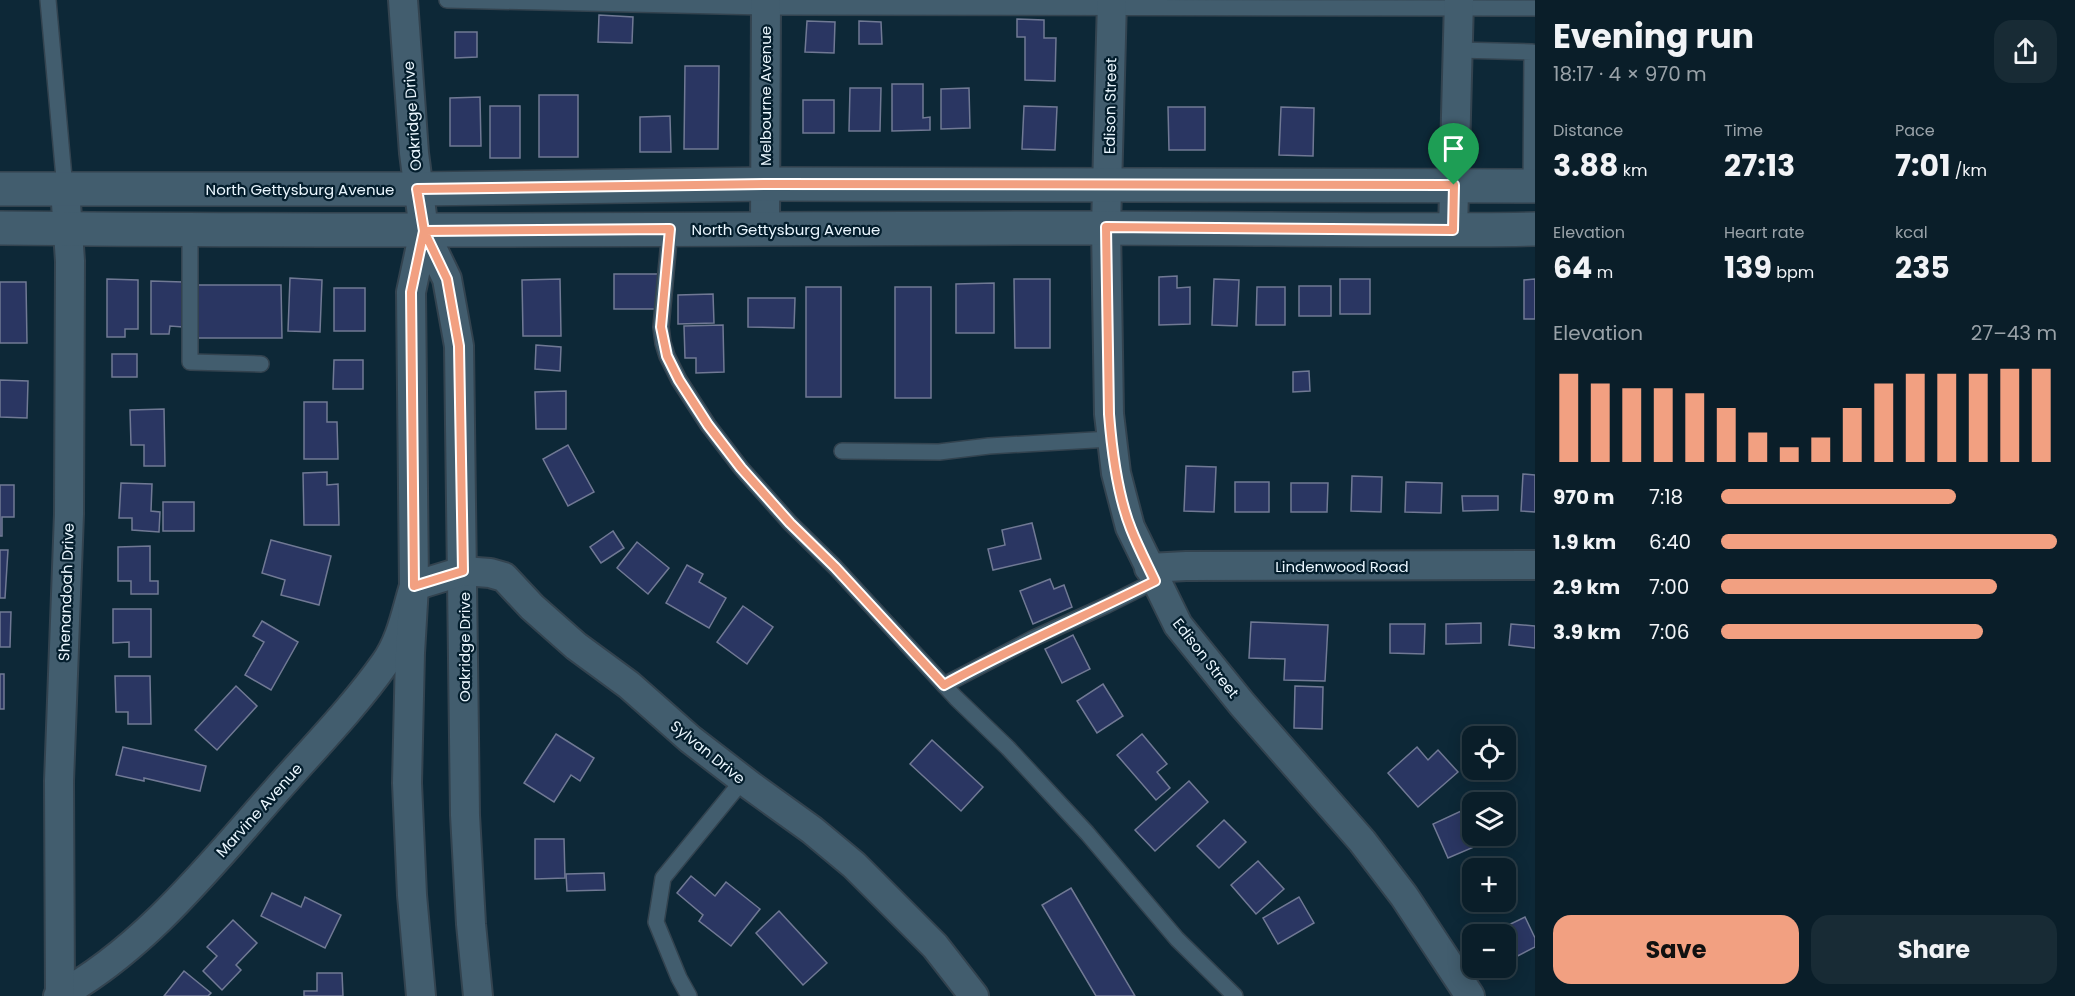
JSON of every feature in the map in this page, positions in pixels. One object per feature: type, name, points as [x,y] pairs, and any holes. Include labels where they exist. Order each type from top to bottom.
[{"type":"main road","name":"North Gettysburg Avenue","points":[[0,189],[417,189],[765,184],[1533,186]]},
{"type":"main road","name":"North Gettysburg Avenue","points":[[0,228],[424,231],[1106,227],[1535,229]]},
{"type":"street","name":"Oakridge Drive","points":[[403,0],[417,189],[424,231],[447,279],[459,346],[465,815],[471,924],[478,996]]},
{"type":"street","name":"Melbourne Avenue","points":[[765,229],[766,3]]},
{"type":"street","name":"Edison Street","points":[[1112,3],[1106,227],[1111,439],[1116,473],[1130,527],[1178,625],[1242,704],[1362,841],[1410,905],[1470,996]]},
{"type":"street","points":[[1453,230],[1459,4]]},
{"type":"street","name":"Shenandoah Drive","points":[[60,996],[59,781],[69,514],[69,261],[64,189]]},
{"type":"street","name":"Oakridge Drive","points":[[421,996],[412,895],[407,783],[414,586],[411,292],[424,231]]},
{"type":"street","name":"Lindenwood Road","points":[[1152,574],[1186,566],[1535,565]]},
{"type":"street","name":"Sylvan Drive","points":[[414,586],[463,571],[490,573],[504,577],[532,607],[576,646],[629,685],[690,739],[812,830],[854,865],[935,946],[974,996]]},
{"type":"street","name":"Marvine Avenue","points":[[60,996],[138,938],[197,880],[333,726],[386,662],[401,630],[414,586]]},
{"type":"lane","points":[[48,0],[64,189]]},
{"type":"lane","points":[[447,0],[1459,4],[1535,8]]},
{"type":"lane","points":[[1458,50],[1532,52],[1533,186]]},
{"type":"lane","points":[[190,229],[190,363],[261,364]]},
{"type":"lane","points":[[670,229],[661,327],[667,356],[679,380],[708,425],[741,468],[790,523],[835,567],[944,685],[1008,748],[1087,833],[1177,939],[1235,996]]},
{"type":"lane","points":[[842,451],[939,452],[989,446],[1111,439]]},
{"type":"lane","points":[[944,685],[1034,638],[1107,605],[1152,574]]},
{"type":"lane","points":[[689,996],[656,922],[663,878],[743,780]]},
{"type":"building","points":[[599,15],[633,17],[632,43],[598,42]]},
{"type":"building","points":[[1017,19],[1044,20],[1044,38],[1056,38],[1055,81],[1025,80],[1025,37],[1017,37]]},
{"type":"building","points":[[807,21],[835,22],[834,53],[805,52]]},
{"type":"building","points":[[859,21],[881,22],[882,44],[859,44]]},
{"type":"building","points":[[455,32],[477,32],[477,57],[455,58]]},
{"type":"building","points":[[685,66],[719,66],[718,149],[684,149]]},
{"type":"building","points":[[892,84],[923,84],[923,118],[930,117],[930,130],[892,131]]},
{"type":"building","points":[[850,88],[881,88],[880,131],[849,131]]},
{"type":"building","points":[[969,88],[970,128],[941,129],[941,89]]},
{"type":"building","points":[[539,95],[578,95],[578,157],[539,157]]},
{"type":"building","points":[[480,97],[481,146],[450,146],[450,98]]},
{"type":"building","points":[[803,100],[834,100],[834,133],[803,133]]},
{"type":"building","points":[[490,106],[520,106],[520,158],[490,158]]},
{"type":"building","points":[[1024,106],[1057,107],[1055,150],[1022,149]]},
{"type":"building","points":[[1168,107],[1205,107],[1205,150],[1169,150]]},
{"type":"building","points":[[1281,107],[1314,108],[1313,156],[1279,155]]},
{"type":"building","points":[[670,116],[671,152],[640,152],[640,117]]},
{"type":"building","points":[[614,274],[658,274],[658,309],[614,309]]},
{"type":"building","points":[[1177,276],[1177,288],[1190,287],[1190,324],[1159,325],[1159,277]]},
{"type":"building","points":[[290,278],[322,280],[320,332],[288,331]]},
{"type":"building","points":[[107,279],[138,280],[138,329],[125,329],[125,337],[107,337]]},
{"type":"building","points":[[560,279],[561,336],[523,336],[522,280]]},
{"type":"building","points":[[1014,279],[1050,279],[1050,348],[1015,348]]},
{"type":"building","points":[[1214,279],[1239,280],[1237,326],[1212,325]]},
{"type":"building","points":[[1340,279],[1370,279],[1370,314],[1340,314]]},
{"type":"building","points":[[1535,279],[1535,319],[1524,319],[1524,280]]},
{"type":"building","points":[[151,281],[183,282],[183,327],[170,326],[169,334],[151,334]]},
{"type":"building","points":[[0,282],[26,282],[27,343],[0,343]]},
{"type":"building","points":[[994,283],[994,333],[956,333],[956,284]]},
{"type":"building","points":[[198,285],[281,285],[282,338],[198,338]]},
{"type":"building","points":[[1299,286],[1331,286],[1331,316],[1299,316]]},
{"type":"building","points":[[806,287],[841,287],[841,397],[806,397]]},
{"type":"building","points":[[895,287],[931,287],[931,398],[895,398]]},
{"type":"building","points":[[1257,287],[1285,287],[1285,325],[1256,325]]},
{"type":"building","points":[[334,288],[365,288],[365,331],[334,331]]},
{"type":"building","points":[[713,294],[714,323],[678,324],[678,295]]},
{"type":"building","points":[[748,298],[795,298],[794,328],[748,327]]},
{"type":"building","points":[[723,325],[724,372],[696,373],[696,358],[685,358],[684,326]]},
{"type":"building","points":[[536,345],[561,347],[560,371],[535,369]]},
{"type":"building","points":[[112,354],[137,354],[137,377],[112,377]]},
{"type":"building","points":[[334,360],[363,360],[363,389],[333,389]]},
{"type":"building","points":[[1309,371],[1310,391],[1293,392],[1293,372]]},
{"type":"building","points":[[0,380],[28,381],[27,418],[0,417]]},
{"type":"building","points":[[566,391],[566,429],[536,429],[535,392]]},
{"type":"building","points":[[304,402],[327,402],[327,422],[337,422],[338,459],[304,459]]},
{"type":"building","points":[[164,409],[165,466],[144,466],[144,445],[131,445],[130,410]]},
{"type":"building","points":[[568,445],[594,492],[568,506],[543,459]]},
{"type":"building","points":[[1186,466],[1216,467],[1214,512],[1184,511]]},
{"type":"building","points":[[327,472],[327,485],[338,484],[339,525],[304,525],[303,473]]},
{"type":"building","points":[[1523,474],[1535,475],[1535,512],[1521,511]]},
{"type":"building","points":[[1352,476],[1382,477],[1381,512],[1351,511]]},
{"type":"building","points":[[1235,482],[1269,482],[1269,512],[1235,512]]},
{"type":"building","points":[[1406,482],[1442,483],[1441,513],[1405,512]]},
{"type":"building","points":[[121,483],[152,484],[151,511],[160,512],[159,532],[132,530],[132,518],[119,518]]},
{"type":"building","points":[[1291,483],[1328,483],[1327,512],[1291,512]]},
{"type":"building","points":[[0,485],[14,485],[14,517],[2,517],[2,536],[0,536]]},
{"type":"building","points":[[1462,496],[1498,496],[1498,510],[1463,511]]},
{"type":"building","points":[[163,502],[194,502],[194,531],[163,531]]},
{"type":"building","points":[[1032,523],[1041,559],[993,570],[988,549],[1005,545],[1002,530]]},
{"type":"building","points":[[613,531],[624,548],[601,563],[590,547]]},
{"type":"building","points":[[271,540],[331,556],[319,605],[281,595],[285,580],[262,573]]},
{"type":"building","points":[[637,542],[669,568],[648,594],[617,568]]},
{"type":"building","points":[[150,546],[150,581],[158,581],[158,594],[131,594],[131,581],[118,581],[118,547]]},
{"type":"building","points":[[0,550],[8,550],[5,598],[0,598]]},
{"type":"building","points":[[687,565],[703,574],[699,582],[726,598],[709,628],[666,603]]},
{"type":"building","points":[[1050,579],[1054,589],[1064,585],[1072,607],[1033,624],[1020,591]]},
{"type":"building","points":[[743,606],[773,627],[747,664],[717,642]]},
{"type":"building","points":[[113,609],[151,609],[151,657],[129,657],[129,642],[113,643]]},
{"type":"building","points":[[0,612],[11,612],[10,647],[0,647]]},
{"type":"building","points":[[262,621],[298,642],[271,690],[245,675],[264,642],[253,636]]},
{"type":"building","points":[[1251,622],[1328,625],[1325,681],[1284,680],[1285,659],[1249,658]]},
{"type":"building","points":[[1481,623],[1481,643],[1446,644],[1446,624]]},
{"type":"building","points":[[1390,624],[1425,624],[1424,654],[1390,653]]},
{"type":"building","points":[[1511,624],[1535,626],[1535,648],[1509,645]]},
{"type":"building","points":[[1073,635],[1090,669],[1062,683],[1045,649]]},
{"type":"building","points":[[0,674],[4,674],[4,709],[0,709]]},
{"type":"building","points":[[115,676],[150,676],[151,724],[128,724],[128,712],[116,712]]},
{"type":"building","points":[[1103,684],[1123,716],[1097,733],[1077,701]]},
{"type":"building","points":[[236,686],[257,706],[217,750],[195,730]]},
{"type":"building","points":[[1295,686],[1323,687],[1322,729],[1294,728]]},
{"type":"building","points":[[556,734],[594,758],[580,781],[571,775],[554,802],[524,783]]},
{"type":"building","points":[[1142,734],[1167,764],[1157,772],[1170,788],[1156,800],[1117,755]]},
{"type":"building","points":[[932,740],[983,787],[961,811],[910,764]]},
{"type":"building","points":[[123,747],[206,766],[200,791],[144,778],[144,781],[116,775]]},
{"type":"building","points":[[1417,747],[1428,760],[1438,750],[1458,772],[1418,807],[1388,773]]},
{"type":"building","points":[[1189,781],[1208,802],[1155,851],[1135,830]]},
{"type":"building","points":[[1462,811],[1462,846],[1476,846],[1448,858],[1433,824]]},
{"type":"building","points":[[1224,820],[1246,842],[1219,868],[1197,846]]},
{"type":"building","points":[[535,839],[564,839],[565,878],[535,879]]},
{"type":"building","points":[[1258,861],[1284,889],[1256,914],[1231,885]]},
{"type":"building","points":[[604,873],[605,890],[567,891],[566,874]]},
{"type":"building","points":[[691,876],[715,896],[726,882],[760,909],[731,946],[699,921],[703,915],[677,893]]},
{"type":"building","points":[[1071,888],[1135,996],[1096,996],[1042,905]]},
{"type":"building","points":[[272,893],[301,907],[305,897],[341,915],[325,948],[261,916]]},
{"type":"building","points":[[1299,897],[1314,923],[1278,944],[1263,918]]},
{"type":"building","points":[[779,911],[827,963],[803,985],[756,933]]},
{"type":"building","points":[[1525,917],[1535,938],[1535,947],[1516,957],[1516,924],[1511,924]]},
{"type":"building","points":[[233,920],[257,943],[236,965],[241,970],[222,990],[203,971],[217,956],[207,947]]},
{"type":"building","points":[[184,971],[211,993],[208,996],[164,996]]},
{"type":"building","points":[[317,973],[342,973],[343,996],[304,996],[304,991],[317,991]]},
{"type":"route","points":[[1454,185],[765,184],[417,189],[424,231],[411,292],[414,586],[463,571],[459,346],[447,279],[424,231],[670,229],[661,327],[667,356],[679,380],[708,425],[741,468],[944,685],[1034,638],[1155,581],[1130,527],[1116,473],[1111,442],[1106,227],[1453,230],[1454,185]]}]
